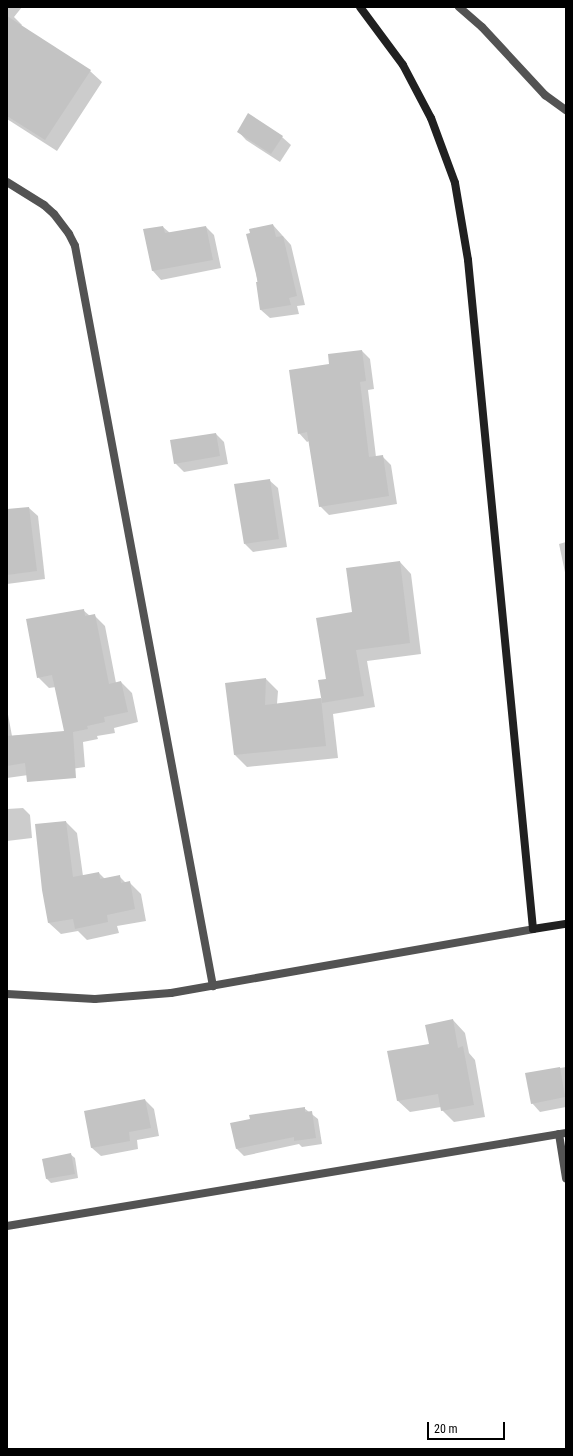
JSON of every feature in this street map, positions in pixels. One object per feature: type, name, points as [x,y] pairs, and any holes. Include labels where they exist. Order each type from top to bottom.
[{"type":"street","points":[[360,7],[403,65],[431,118],[455,183],[468,260],[533,929]]},
{"type":"street","points":[[459,7],[482,27],[545,95],[566,110]]},
{"type":"street","points":[[7,182],[44,205],[54,214],[66,229],[74,246],[213,986]]},
{"type":"street","points":[[7,994],[95,999],[171,993],[566,924]]},
{"type":"street","points":[[7,1226],[562,1134],[566,1178]]},
{"type":"building","points":[[7,16],[91,70],[45,140],[7,116]]},
{"type":"building","points":[[248,113],[283,136],[271,154],[237,132]]},
{"type":"building","points":[[273,224],[276,237],[283,236],[297,296],[289,298],[291,305],[260,310],[256,282],[258,282],[246,234],[250,233],[249,229]]},
{"type":"building","points":[[163,226],[165,233],[206,226],[213,260],[152,271],[143,229]]},
{"type":"building","points":[[362,350],[366,381],[360,382],[369,457],[383,455],[389,496],[319,507],[307,432],[298,434],[289,370],[329,364],[328,354]]},
{"type":"building","points":[[216,433],[220,456],[174,464],[170,440]]},
{"type":"building","points":[[270,479],[279,539],[244,544],[234,484]]},
{"type":"building","points":[[29,507],[37,571],[7,575],[7,509]]},
{"type":"building","points":[[400,561],[410,643],[356,650],[364,696],[322,703],[318,680],[326,679],[316,618],[352,612],[346,568]]},
{"type":"building","points":[[84,609],[85,616],[95,614],[109,684],[121,681],[128,712],[104,717],[105,722],[87,726],[88,729],[73,732],[76,778],[27,782],[25,763],[7,766],[7,736],[64,731],[52,675],[37,678],[26,619]]},
{"type":"building","points":[[266,678],[265,705],[321,698],[326,746],[234,755],[225,683]]},
{"type":"building","points":[[66,821],[73,877],[99,872],[100,879],[120,875],[121,883],[130,881],[135,909],[107,915],[108,922],[75,929],[73,919],[48,923],[42,890],[35,824]]},
{"type":"building","points":[[453,1019],[458,1048],[463,1046],[474,1105],[441,1111],[438,1094],[397,1101],[387,1051],[429,1044],[425,1025]]},
{"type":"building","points":[[560,1067],[565,1097],[531,1104],[525,1073]]},
{"type":"building","points":[[145,1099],[151,1128],[129,1132],[130,1141],[91,1148],[84,1111]]},
{"type":"building","points":[[305,1107],[305,1112],[312,1111],[316,1138],[294,1141],[294,1137],[236,1149],[230,1123],[250,1119],[249,1115]]},
{"type":"building","points":[[71,1153],[75,1174],[46,1179],[42,1159]]}]
